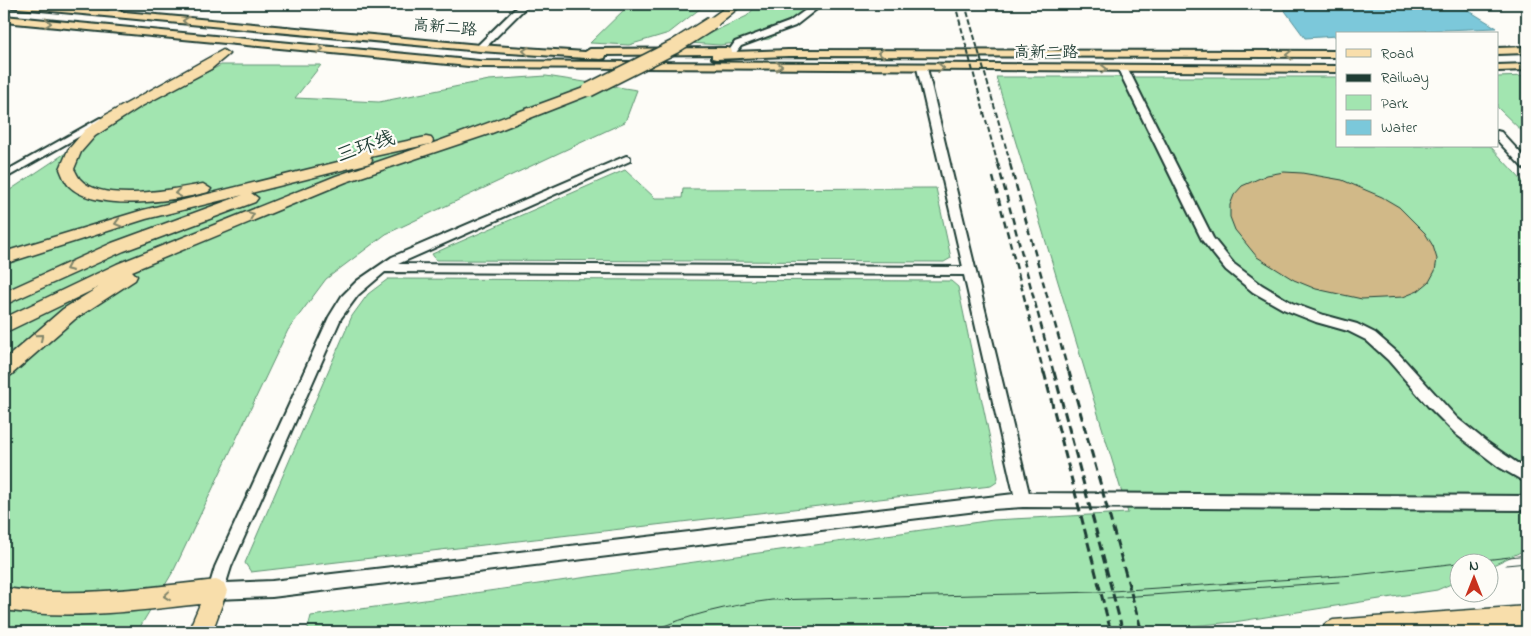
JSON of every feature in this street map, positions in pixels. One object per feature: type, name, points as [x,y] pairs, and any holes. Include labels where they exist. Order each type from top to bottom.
[{"type":"highway","name":"三环线","points":[[4,326],[78,290],[206,233],[340,179],[486,130],[674,47],[706,21],[721,4]]},
{"type":"highway","name":"三环线","points":[[706,21],[737,4]]},
{"type":"highway","points":[[223,54],[122,113],[90,134],[73,151],[69,160],[67,169],[74,184],[93,193],[109,196],[168,194],[287,172],[431,140]]},
{"type":"highway","name":"三环线","points":[[264,189],[379,157],[584,87]]},
{"type":"highway","points":[[4,258],[144,215],[264,189]]},
{"type":"highway","points":[[4,299],[118,247],[264,189]]},
{"type":"highway","points":[[4,370],[35,341],[77,309],[130,275],[206,233]]},
{"type":"highway","points":[[4,331],[78,290]]},
{"type":"highway","points":[[4,599],[51,604],[86,604],[216,591],[200,632]]},
{"type":"highway","points":[[1333,632],[1527,617]]},
{"type":"main road","name":"高新二路","points":[[8,4],[480,48],[623,57],[788,53]]},
{"type":"main road","name":"高新二路","points":[[4,18],[526,69],[614,72],[754,66],[1336,70]]},
{"type":"main road","points":[[223,54],[243,42],[259,28]]},
{"type":"main road","points":[[1498,52],[1527,50]]},
{"type":"main road","name":"高新二路","points":[[550,52],[1336,54]]},
{"type":"main road","points":[[1498,68],[1527,67]]},
{"type":"street","points":[[110,14],[121,4]]},
{"type":"street","points":[[480,48],[525,4]]},
{"type":"street","points":[[732,52],[738,44],[792,24],[819,4]]},
{"type":"street","points":[[4,176],[223,54]]},
{"type":"street","points":[[922,68],[1024,500]]},
{"type":"street","points":[[1123,69],[1208,240],[1227,264],[1252,286],[1282,303],[1318,318],[1356,328],[1399,362],[1437,408],[1460,430],[1527,477]]},
{"type":"street","points":[[1498,126],[1527,156]]},
{"type":"street","points":[[1498,135],[1527,166]]},
{"type":"street","points":[[626,159],[427,246],[382,268],[349,296],[335,317],[223,567],[216,591],[272,589],[1024,500],[1527,503]]},
{"type":"street","points":[[427,246],[422,257],[429,269]]},
{"type":"street","points":[[382,268],[970,271]]},
{"type":"green space","points":[[630,4],[706,4],[669,33],[629,45],[590,43]]},
{"type":"green space","points":[[758,4],[828,4],[769,39],[720,45],[689,43],[747,16]]},
{"type":"green space","points":[[221,65],[321,65],[295,98],[379,102],[489,80],[546,76],[637,90],[625,122],[386,234],[326,279],[288,330],[174,570],[137,632],[4,632],[4,194],[115,120]]},
{"type":"green space","points":[[1527,76],[1527,136],[1498,108],[1498,77]]},
{"type":"green space","points":[[996,77],[1336,77],[1336,148],[1492,148],[1527,186],[1527,549],[1498,563],[1498,554],[1448,554],[1448,585],[1437,590],[1234,622],[1127,632],[307,632],[311,616],[993,520],[1128,513]]},
{"type":"green space","points":[[625,170],[655,198],[682,198],[683,189],[936,188],[951,258],[944,262],[436,260],[432,254]]},
{"type":"green space","points":[[388,279],[951,281],[958,287],[998,477],[997,482],[991,486],[251,572],[245,563],[352,316],[368,294]]},
{"type":"water","points":[[1280,4],[1458,4],[1497,28],[1336,32],[1336,36],[1305,38]]},
{"type":"building","points":[[1284,172],[1342,180],[1382,197],[1399,207],[1425,233],[1433,246],[1437,259],[1435,271],[1429,282],[1418,291],[1403,297],[1362,299],[1316,289],[1294,280],[1257,257],[1235,230],[1230,217],[1230,205],[1234,195],[1242,186],[1267,175]]},
{"type":"tram line","points":[[649,632],[680,620],[709,612],[772,600],[1097,592],[1355,575],[1527,555]]},
{"type":"tram line","points":[[1506,565],[1527,563]]},
{"type":"tram line","points":[[1107,598],[1339,582]]},
{"type":"railway","points":[[955,4],[998,165]]},
{"type":"railway","points":[[965,4],[1011,165]]},
{"type":"railway","points":[[998,164],[1054,374]]},
{"type":"railway","points":[[1010,164],[1069,374]]},
{"type":"railway","points":[[993,177],[1044,374]]},
{"type":"railway","points":[[1044,372],[1111,632]]},
{"type":"railway","points":[[1054,372],[1123,632]]},
{"type":"railway","points":[[1069,372],[1142,632]]}]
